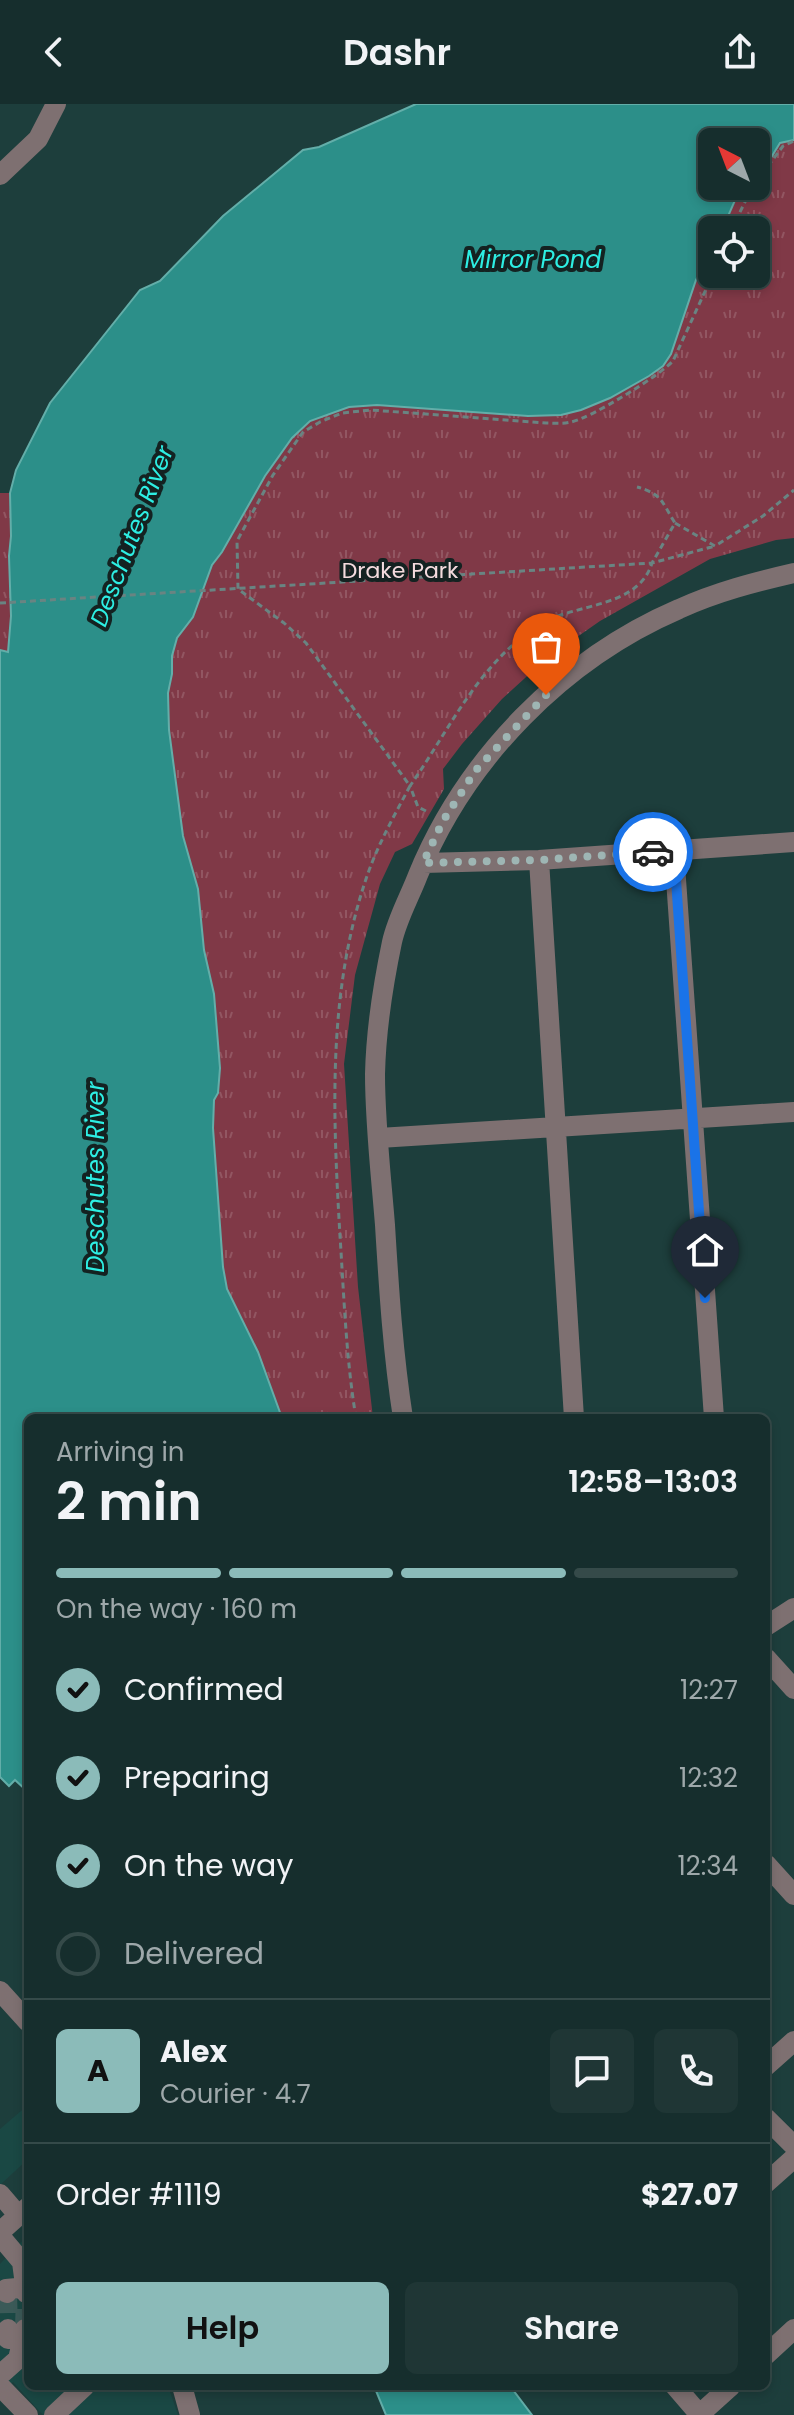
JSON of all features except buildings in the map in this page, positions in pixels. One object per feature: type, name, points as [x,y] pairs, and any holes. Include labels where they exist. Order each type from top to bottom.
[{"type":"street","points":[[0,175],[38,139],[56,104]]},
{"type":"street","points":[[402,1414],[396,1367],[375,1074],[380,1008],[393,938],[423,863],[443,821],[476,770],[546,695],[584,664],[626,636],[678,609],[735,587],[794,573]]},
{"type":"street","points":[[423,863],[539,860],[794,842]]},
{"type":"street","points":[[674,851],[714,1414]]},
{"type":"street","points":[[539,860],[574,1414]]},
{"type":"street","points":[[379,1138],[794,1112]]},
{"type":"street","points":[[770,1623],[794,1608]]},
{"type":"street","points":[[770,1662],[794,1689]]},
{"type":"street","points":[[770,1868],[794,1895]]},
{"type":"street","points":[[0,1991],[24,2018]]},
{"type":"street","points":[[770,2062],[794,2041]]},
{"type":"street","points":[[770,2122],[794,2146]]},
{"type":"street","points":[[770,2179],[794,2158]]},
{"type":"street","points":[[0,2194],[23,2211],[0,2234],[22,2262],[22,2290]]},
{"type":"street","points":[[770,2351],[794,2329]]},
{"type":"street","points":[[0,2375],[18,2359],[21,2334]]},
{"type":"street","points":[[0,2386],[28,2415]]},
{"type":"street","points":[[54,2415],[81,2390]]},
{"type":"street","points":[[183,2390],[190,2415]]},
{"type":"street","points":[[678,2390],[700,2415],[727,2390]]},
{"type":"path","points":[[770,163],[783,146],[794,141]]},
{"type":"path","points":[[238,589],[237,541],[273,475],[303,432],[342,413],[371,410],[546,423],[572,422],[665,370],[673,361],[707,288]]},
{"type":"path","points":[[637,487],[660,497],[675,523],[715,546]]},
{"type":"path","points":[[0,603],[652,563],[715,546],[763,516],[794,490]]},
{"type":"path","points":[[355,1414],[349,1366],[333,1094],[337,1015],[366,881],[382,839],[410,786],[480,678],[508,648],[541,624],[618,597],[648,575],[675,523]]},
{"type":"path","points":[[238,589],[306,643],[410,786],[418,807],[443,821]]},
{"type":"shaded area","points":[[24,2108],[24,2163],[0,2185],[0,2129]]},
{"type":"shaded area","points":[[24,2239],[24,2390],[169,2390],[178,2415],[43,2415],[13,2382],[0,2392],[0,2264]]},
{"type":"green space","name":"Drake Park","points":[[794,140],[794,538],[776,540],[710,559],[600,621],[547,658],[502,699],[443,769],[444,789],[412,844],[395,852],[380,884],[355,975],[344,1064],[358,1287],[373,1414],[281,1414],[258,1352],[227,1289],[223,1267],[213,1128],[214,1100],[218,1093],[214,994],[204,950],[198,889],[183,836],[169,730],[168,693],[177,638],[193,617],[212,565],[265,476],[292,438],[310,421],[349,407],[377,405],[528,416],[561,415],[581,410],[649,376],[698,278],[698,288],[770,288],[770,216],[729,216],[736,200],[770,200],[770,159],[780,143]]},
{"type":"green space","points":[[0,493],[10,493],[11,616],[8,652],[0,650]]},
{"type":"water","name":"Mirror Pond","points":[[416,104],[794,104],[794,140],[780,143],[770,159],[770,128],[698,128],[698,200],[735,200],[728,216],[698,216],[698,276],[671,354],[663,366],[610,398],[561,415],[528,416],[377,405],[349,407],[310,421],[292,438],[265,476],[212,565],[193,617],[177,638],[168,693],[169,730],[183,836],[198,889],[204,950],[214,994],[220,1068],[213,1128],[223,1267],[227,1289],[258,1352],[281,1414],[24,1414],[24,1788],[15,1780],[9,1786],[0,1777],[0,650],[8,652],[11,616],[10,493],[16,470],[50,403],[140,290],[160,281],[223,216],[303,150],[319,147]]},
{"type":"water","points":[[376,2390],[513,2390],[532,2415],[386,2415]]},
{"type":"tunnel","points":[[7,2293],[8,2329]]},
{"type":"way so far","points":[[546,695],[476,770],[443,821],[423,863],[539,860],[653,852]]},
{"type":"route","points":[[653,852],[674,851],[705,1298]]},
{"type":"water label","name":"Deschutes River","points":[[132,536]]},
{"type":"water label","name":"Deschutes River","points":[[96,1177]]}]
